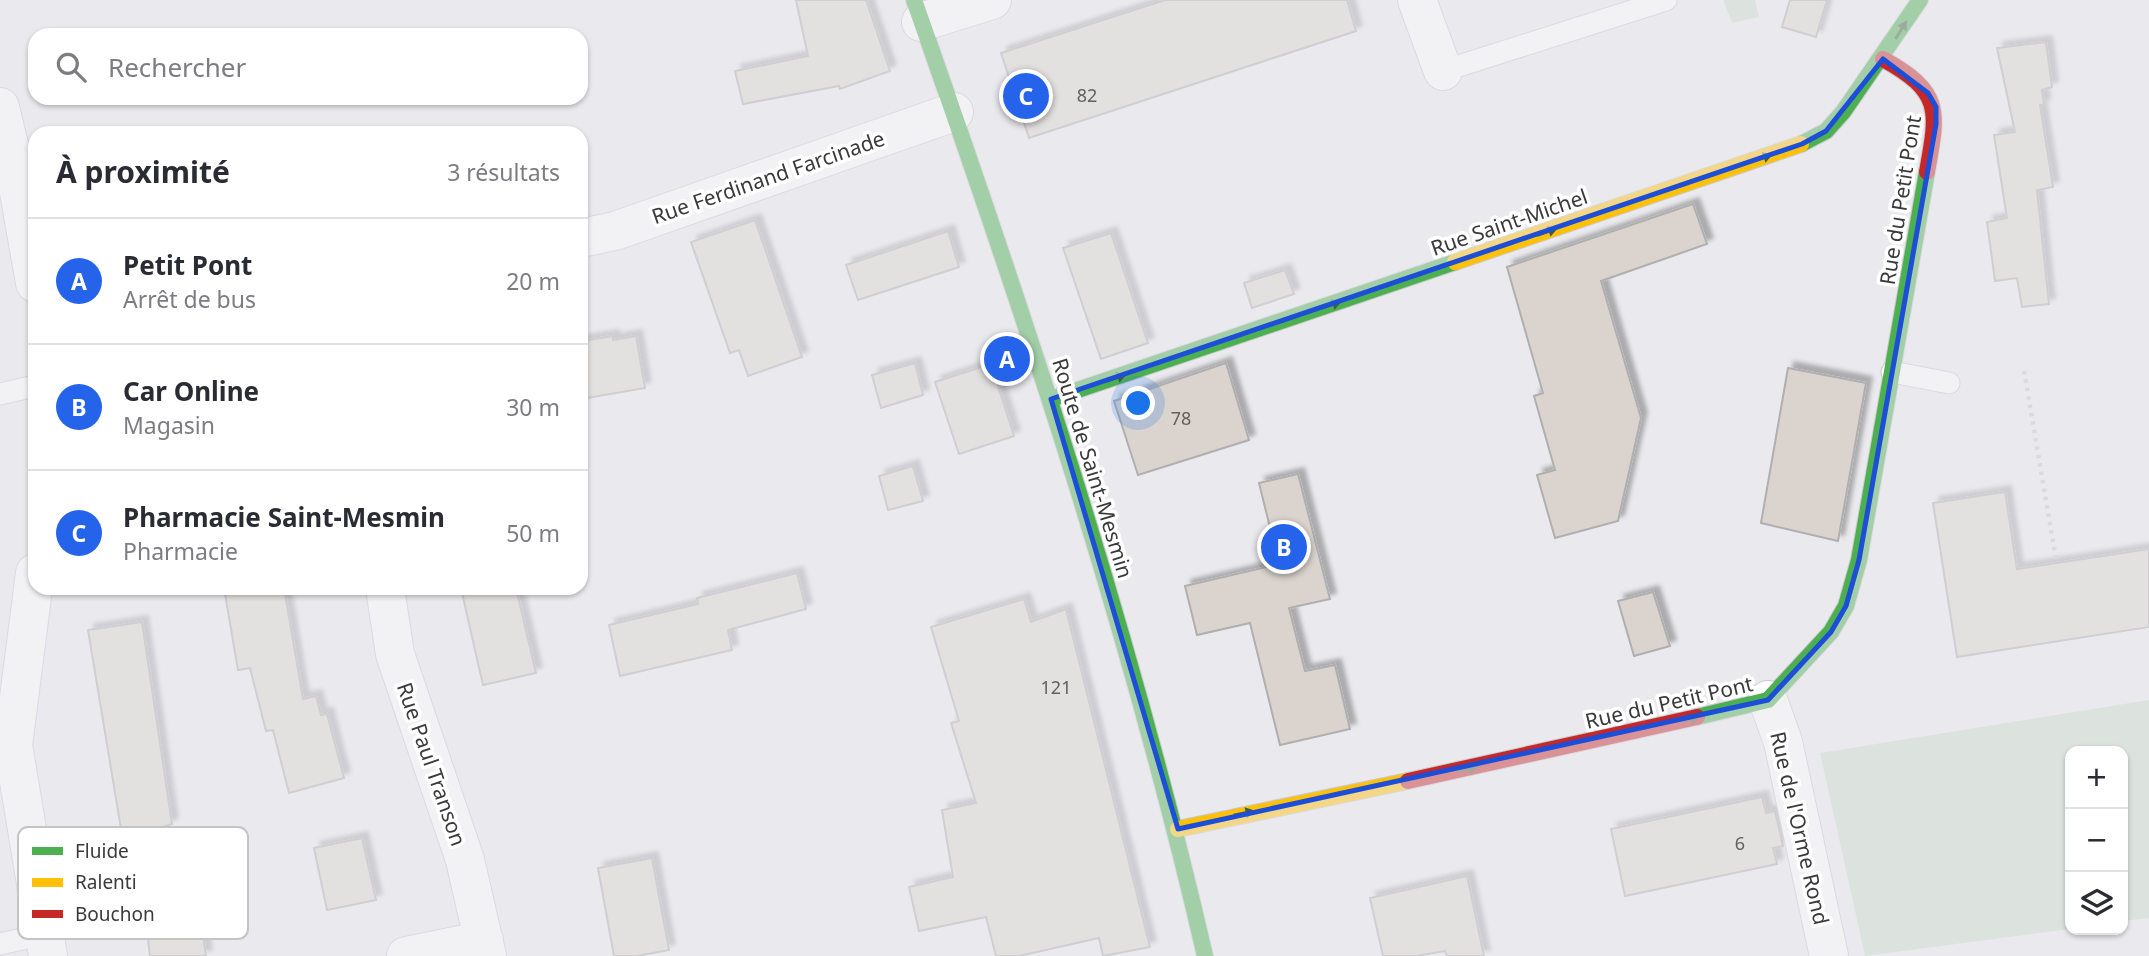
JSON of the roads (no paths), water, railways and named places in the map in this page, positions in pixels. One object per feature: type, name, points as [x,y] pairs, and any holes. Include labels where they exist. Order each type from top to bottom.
[{"type":"street","points":[[917,11],[992,0]]},
{"type":"street","points":[[1417,0],[1443,71]]},
{"type":"street","name":"Rue Saint-Michel","points":[[1051,399],[1802,144],[1826,131],[1882,59],[1920,0]]},
{"type":"street","name":"Route de Saint-Mesmin","points":[[917,11],[1051,399],[1178,829],[1205,956]]},
{"type":"street","name":"Rue du Petit Pont","points":[[1178,829],[1511,760],[1768,700],[1831,632],[1846,606],[1859,559],[1937,124],[1937,107],[1928,93],[1901,68],[1882,59]]},
{"type":"street","points":[[0,107],[28,243]]},
{"type":"street","name":"Rue Ferdinand Farcinade","points":[[588,237],[615,231],[954,112]]},
{"type":"street","points":[[27,827],[13,745],[32,595]]},
{"type":"street","name":"Rue Paul Transon","points":[[386,595],[394,654],[465,860],[486,948]]},
{"type":"street","name":"Rue de l'Orme Rond","points":[[1768,700],[1783,742],[1829,956]]},
{"type":"street","points":[[406,956],[486,948]]},
{"type":"lane","points":[[1443,71],[1666,0]]},
{"type":"lane","points":[[1892,372],[1949,383]]},
{"type":"lane","points":[[0,394],[28,388]]},
{"type":"lane","points":[[0,944],[46,945]]},
{"type":"place","name":"Pharmacie Saint-Mesmin","points":[[1026,96]]},
{"type":"place","name":"Petit Pont","points":[[1007,359]]},
{"type":"place","name":"Car Online","points":[[1284,547]]}]
